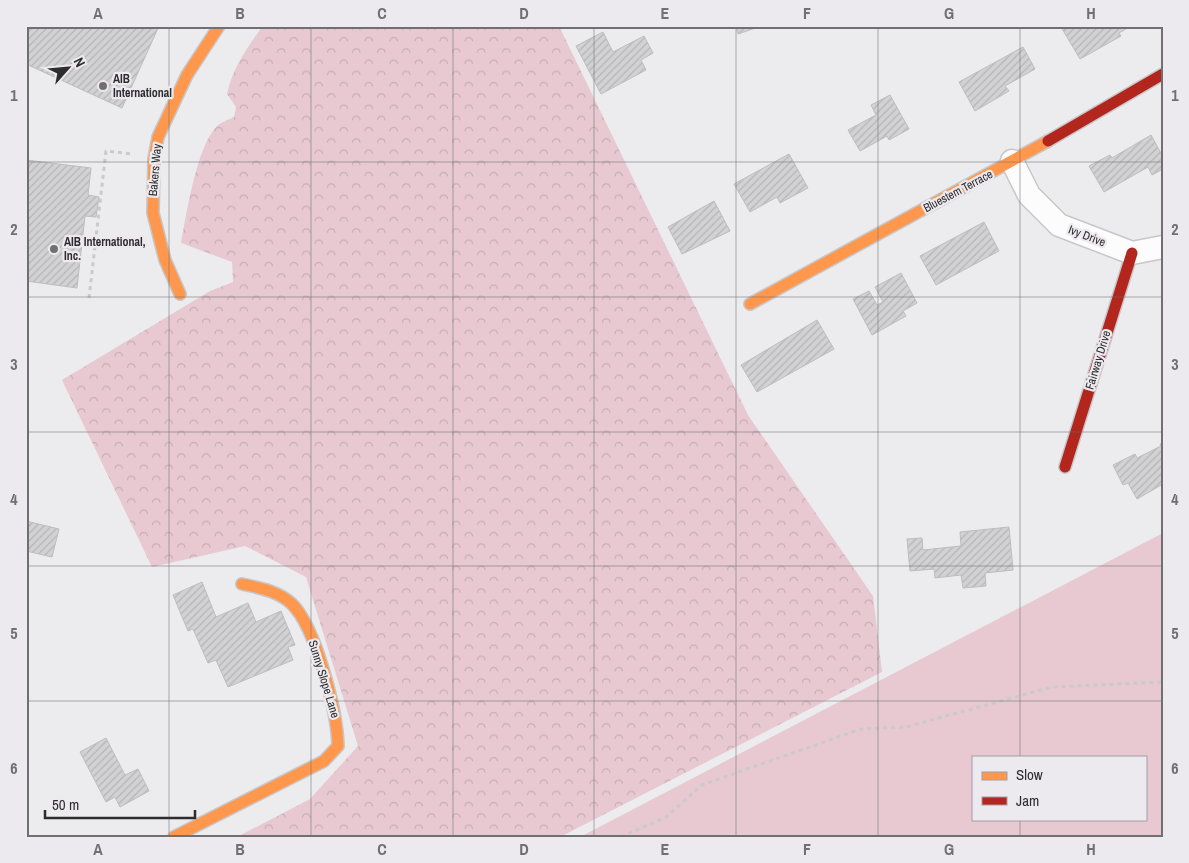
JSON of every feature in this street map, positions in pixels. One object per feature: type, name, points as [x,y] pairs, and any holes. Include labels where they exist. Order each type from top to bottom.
[{"type":"street","name":"Bakers Way","points":[[180,294],[165,260],[153,213],[154,160],[158,137],[187,75],[219,26]]},
{"type":"street","name":"Bluestem Terrace","points":[[750,304],[1012,161],[1163,74]]},
{"type":"street","name":"Ivy Drive","points":[[1012,161],[1029,195],[1059,225],[1132,253]]},
{"type":"street","points":[[1132,253],[1163,247]]},
{"type":"street","name":"Fairway Drive","points":[[1064,467],[1132,253]]},
{"type":"street","name":"Sunny Slope Lane","points":[[174,837],[324,761],[338,746],[338,725],[314,640],[302,616],[290,602],[264,587],[242,584]]},
{"type":"path","points":[[89,298],[106,151],[133,154],[133,147]]},
{"type":"path","points":[[621,837],[666,817],[702,785],[861,730],[906,727],[1052,687],[1163,682]]},
{"type":"green space","points":[[263,26],[559,26],[748,415],[873,596],[882,672],[560,837],[237,837],[310,799],[358,746],[306,577],[245,546],[152,567],[62,380],[210,291],[233,282],[232,262],[181,243],[193,182],[204,148],[217,126],[234,117],[236,107],[227,94],[229,85],[241,58]]},
{"type":"green space","points":[[1163,533],[1163,837],[580,837]]},
{"type":"building","name":"AIB International","points":[[26,26],[159,26],[122,108],[26,64]]},
{"type":"building","points":[[736,26],[761,26],[738,34]]},
{"type":"building","points":[[1129,26],[1119,33],[1121,36],[1080,59],[1061,27]]},
{"type":"building","points":[[603,32],[613,52],[644,36],[653,53],[641,60],[646,70],[601,94],[576,46]]},
{"type":"building","points":[[1023,47],[1035,69],[1005,86],[1009,91],[975,111],[959,82]]},
{"type":"building","points":[[890,95],[909,129],[889,140],[887,136],[860,151],[848,130],[876,115],[871,105]]},
{"type":"building","points":[[1151,135],[1163,157],[1163,169],[1152,175],[1148,167],[1104,192],[1089,166],[1110,155],[1112,158]]},
{"type":"building","points":[[789,154],[808,188],[780,203],[777,197],[750,212],[734,184]]},
{"type":"building","name":"AIB International, Inc.","points":[[26,160],[91,168],[88,195],[99,197],[96,217],[85,216],[77,288],[26,281]]},
{"type":"building","points":[[714,201],[730,231],[682,254],[668,227]]},
{"type":"building","points":[[984,222],[999,251],[936,285],[920,256]]},
{"type":"building","points":[[901,273],[917,303],[903,311],[906,316],[872,335],[853,299],[869,291],[877,305],[883,302],[875,287]]},
{"type":"building","points":[[817,320],[834,349],[757,392],[741,365]]},
{"type":"building","points":[[1163,443],[1163,484],[1137,499],[1128,483],[1123,485],[1113,465],[1135,454],[1137,458],[1161,446],[1160,444]]},
{"type":"building","points":[[26,521],[59,529],[52,557],[26,551]]},
{"type":"building","points":[[1009,527],[1013,570],[985,573],[986,586],[963,588],[961,575],[935,578],[934,569],[910,571],[907,539],[922,538],[923,550],[961,546],[960,532]]},
{"type":"building","points":[[202,582],[216,617],[248,603],[256,622],[281,611],[295,645],[288,647],[293,660],[228,687],[216,660],[208,663],[193,629],[188,631],[173,595]]},
{"type":"building","points":[[106,738],[125,775],[138,769],[149,791],[120,807],[115,797],[106,802],[80,752]]},
{"type":"traffic: slow","points":[[180,294],[165,260],[153,213],[154,159],[158,137],[187,75],[219,26]]},
{"type":"traffic: slow","points":[[750,304],[1048,141]]},
{"type":"traffic: slow","points":[[174,837],[324,761],[338,746],[334,712],[324,671],[317,650],[301,616],[292,604],[281,596],[242,584]]},
{"type":"traffic: jam","points":[[1048,141],[1163,74]]},
{"type":"traffic: jam","points":[[1065,467],[1132,253]]},
{"type":"place","name":"AIB International","points":[[103,86]]},
{"type":"place","name":"AIB International, Inc.","points":[[54,249]]}]
